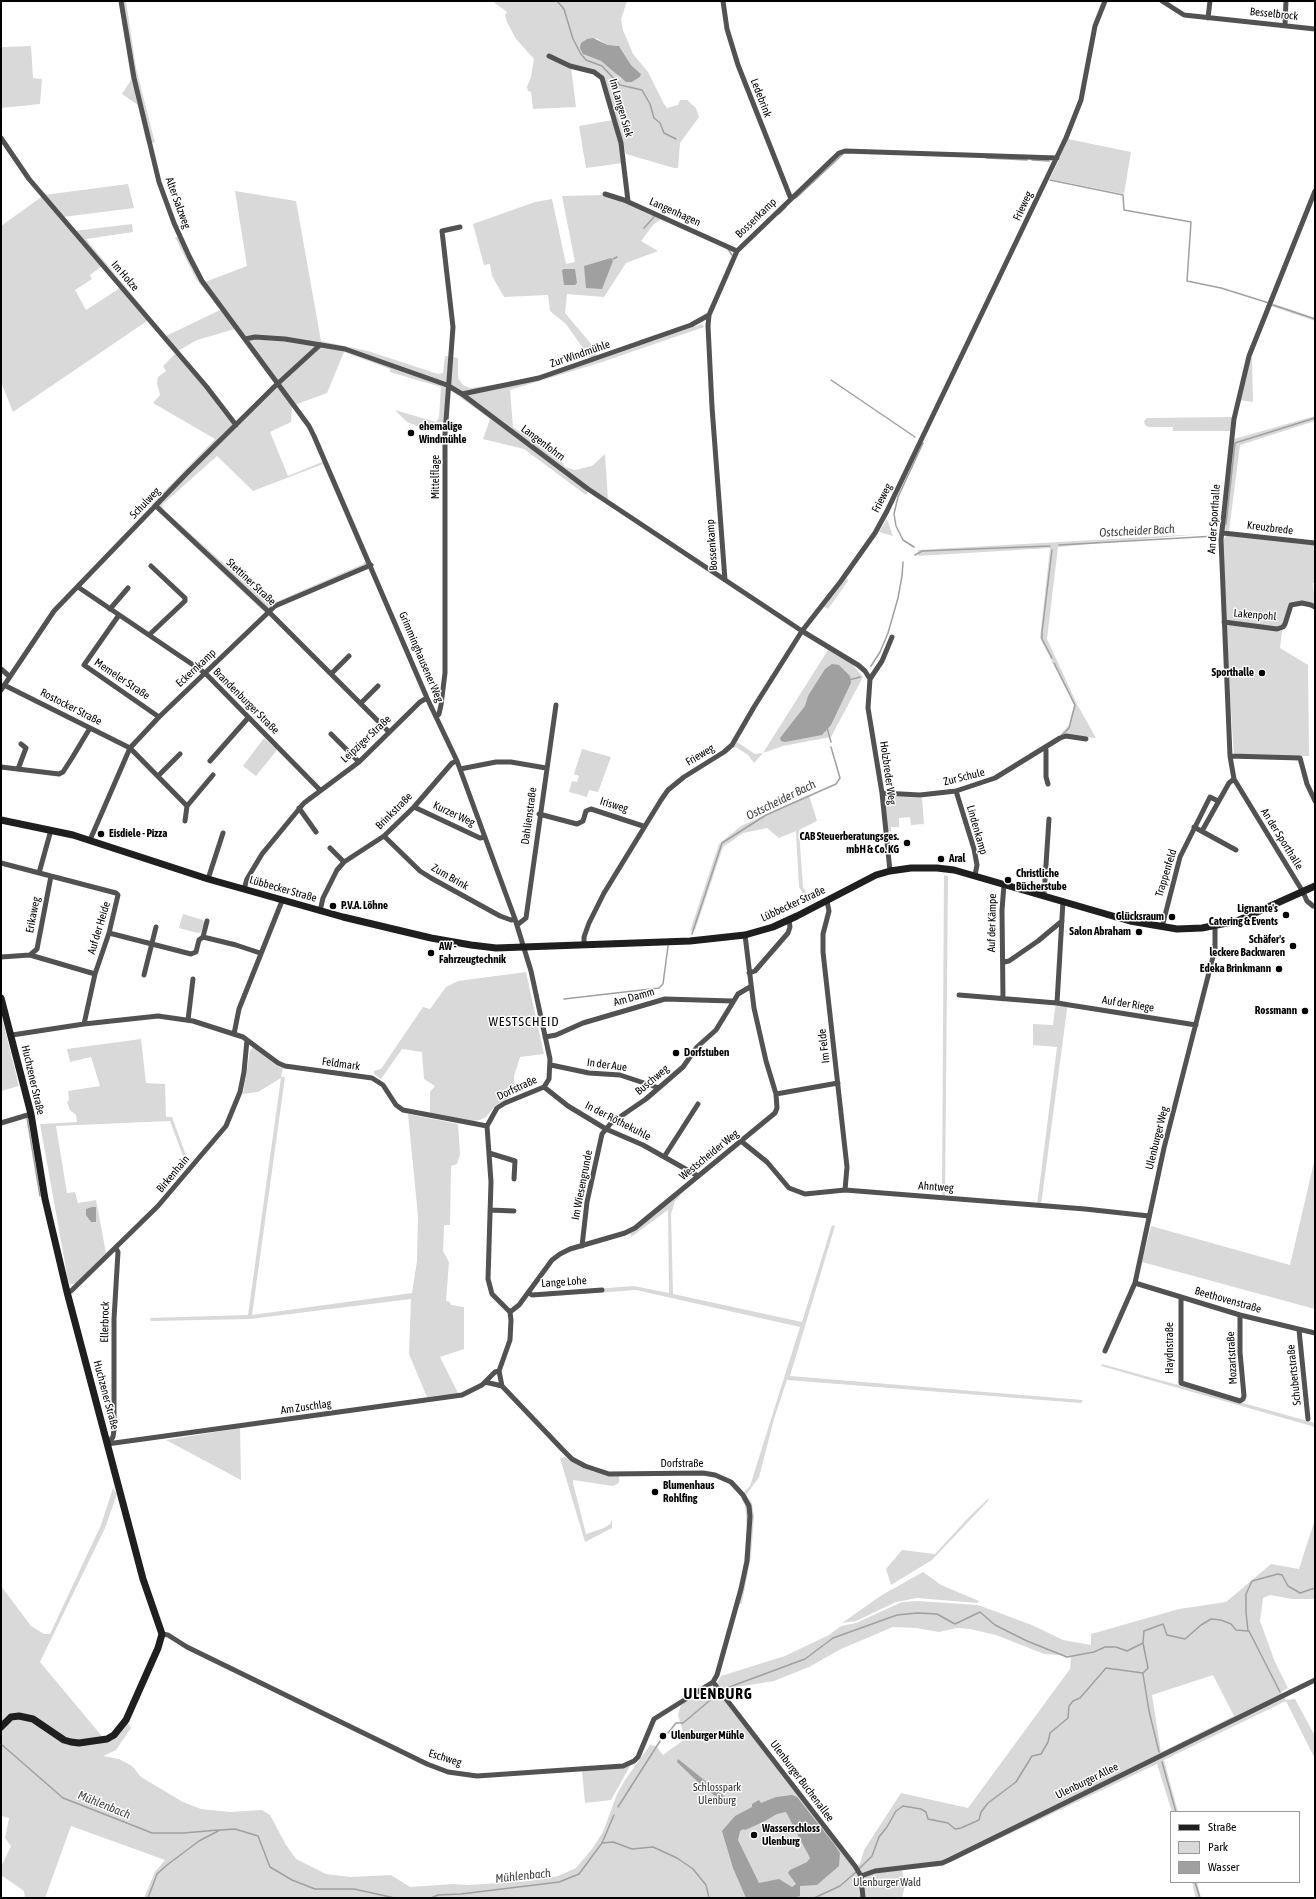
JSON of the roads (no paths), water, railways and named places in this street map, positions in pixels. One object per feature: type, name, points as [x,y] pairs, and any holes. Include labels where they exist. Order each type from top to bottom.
[{"type":"main road","name":"Lübbecker Straße","points":[[1,820],[51,830],[90,840],[208,879],[320,911],[398,931],[455,943],[496,948],[690,941],[744,935],[789,920],[863,881],[890,871],[930,868],[947,869],[1130,920],[1162,927],[1184,929],[1215,926],[1252,915],[1315,886]]},
{"type":"main road","name":"Huchzener Straße","points":[[1,998],[3,1010],[12,1035],[31,1114],[45,1199],[67,1292],[147,1593],[162,1634]]},
{"type":"main road","points":[[1,1727],[11,1717],[26,1716],[64,1740],[79,1743],[107,1739],[119,1730],[126,1720],[158,1648],[162,1634]]},
{"type":"street","name":"Alter Salzweg","points":[[121,1],[134,78],[159,182],[174,223],[202,281],[278,385]]},
{"type":"street","name":"Ledebrink","points":[[723,1],[727,28],[738,65],[791,199]]},
{"type":"street","name":"Frieweg","points":[[584,945],[584,937],[589,923],[604,893],[644,826],[668,790],[684,777],[724,752],[732,745],[802,631],[841,581],[875,533],[1057,158],[1081,100],[1095,26],[1105,1]]},
{"type":"street","name":"Besselbrock","points":[[1162,1],[1184,14],[1208,18],[1315,29]]},
{"type":"street","points":[[1208,18],[1210,1]]},
{"type":"street","points":[[1285,25],[1286,1]]},
{"type":"street","name":"Im Langen Siek","points":[[549,56],[570,66],[594,72],[602,78],[621,143],[628,202]]},
{"type":"street","name":"Im Holze","points":[[1,138],[29,179],[206,386],[236,426]]},
{"type":"street","name":"Bossenkamp","points":[[725,580],[712,407],[708,326],[709,315],[736,250],[840,153],[845,151],[1057,158]]},
{"type":"street","name":"An der Sporthalle","points":[[1304,892],[1234,779],[1230,756],[1221,540],[1223,533],[1234,420],[1248,356],[1315,191]]},
{"type":"street","name":"Langenhagen","points":[[604,194],[628,202],[736,250]]},
{"type":"street","name":"Mittelflage","points":[[436,717],[439,714],[445,673],[446,434],[448,385],[453,327],[442,231],[460,227]]},
{"type":"street","name":"Zur Windmühle","points":[[462,394],[539,378],[701,321],[709,315]]},
{"type":"street","points":[[701,321],[708,326]]},
{"type":"street","name":"Langenfohrn","points":[[245,339],[267,337],[345,349],[448,385],[588,489],[802,631]]},
{"type":"street","name":"Schulweg","points":[[2,687],[54,611],[274,387],[278,385],[320,345]]},
{"type":"street","name":"Grimminghausener Weg","points":[[278,385],[309,426],[371,565],[427,698],[457,761],[524,947]]},
{"type":"street","name":"Stettiner Straße","points":[[156,506],[332,673],[389,732]]},
{"type":"street","name":"Kreuzbrede","points":[[1223,533],[1315,543]]},
{"type":"street","name":"Eckernkamp","points":[[90,840],[130,748],[159,717],[275,606],[371,565]]},
{"type":"street","points":[[149,635],[185,601],[185,598],[151,566]]},
{"type":"street","name":"Brandenburger Straße","points":[[78,586],[205,674],[320,790]]},
{"type":"street","points":[[110,608],[128,588]]},
{"type":"street","name":"Lakenpohl","points":[[1224,622],[1277,628],[1283,627],[1285,624],[1291,605],[1311,604],[1315,607]]},
{"type":"street","name":"Memeler Straße","points":[[119,615],[84,665],[159,717]]},
{"type":"street","points":[[802,631],[858,665],[865,671],[870,679]]},
{"type":"street","name":"Holzbreder Weg","points":[[890,871],[882,793],[868,708],[870,679],[882,661],[892,637]]},
{"type":"street","points":[[332,673],[349,656]]},
{"type":"street","points":[[1,669],[9,676]]},
{"type":"street","points":[[361,703],[378,686]]},
{"type":"street","name":"Rostocker Straße","points":[[2,687],[130,748],[187,806]]},
{"type":"street","name":"Leipziger Straße","points":[[244,889],[246,879],[262,854],[299,808],[320,790],[359,762],[420,702],[427,698]]},
{"type":"street","name":"Dahlienstraße","points":[[517,925],[526,918],[539,814],[556,705]]},
{"type":"street","points":[[210,761],[248,718]]},
{"type":"street","points":[[1,767],[57,775],[63,772],[90,728]]},
{"type":"street","points":[[331,734],[359,762]]},
{"type":"street","name":"Zur Schule","points":[[882,793],[920,795],[956,791],[995,778],[1054,740],[1066,736],[1086,739]]},
{"type":"street","points":[[18,769],[26,748],[21,744]]},
{"type":"street","points":[[1044,747],[1046,750],[1046,777],[1048,784]]},
{"type":"street","points":[[158,776],[180,754]]},
{"type":"street","points":[[1230,756],[1300,758],[1307,784],[1315,801]]},
{"type":"street","name":"Brinkstraße","points":[[320,911],[337,870],[344,862],[384,836],[414,807],[452,763],[457,761]]},
{"type":"street","points":[[460,769],[496,762],[511,762],[546,768]]},
{"type":"street","points":[[185,821],[187,806],[213,775]]},
{"type":"street","points":[[1202,831],[1229,783],[1234,779]]},
{"type":"street","name":"Lindenkamp","points":[[956,791],[974,849],[977,865],[975,876]]},
{"type":"street","name":"Trappenfeld","points":[[1162,927],[1180,857],[1210,797],[1218,802]]},
{"type":"street","name":"Kurzer Weg","points":[[414,807],[480,838],[485,837]]},
{"type":"street","points":[[299,808],[316,832]]},
{"type":"street","name":"Irisweg","points":[[539,814],[577,824],[583,821],[586,811],[591,809],[644,826]]},
{"type":"street","points":[[1044,895],[1049,819]]},
{"type":"street","points":[[1194,827],[1236,850]]},
{"type":"street","points":[[39,873],[51,830]]},
{"type":"street","points":[[208,879],[223,833]]},
{"type":"street","name":"Zum Brink","points":[[384,836],[420,871],[431,878],[500,916],[511,920],[515,919]]},
{"type":"street","points":[[330,848],[344,862]]},
{"type":"street","name":"Auf der Heide","points":[[1,863],[116,893],[118,900],[109,934],[95,974],[84,1024]]},
{"type":"street","name":"Erikaweg","points":[[30,955],[37,949],[51,876]]},
{"type":"street","name":"Auf der Kämpe","points":[[1003,999],[1002,976],[1004,962],[1001,958],[1002,894],[1004,884]]},
{"type":"street","points":[[1304,892],[1307,901],[1313,906]]},
{"type":"street","points":[[234,1034],[239,1009],[282,901]]},
{"type":"street","name":"Im Felde","points":[[827,901],[829,911],[823,934],[823,952],[847,1167],[845,1190]]},
{"type":"street","points":[[1057,1003],[1063,901]]},
{"type":"street","points":[[749,973],[755,971],[788,933],[790,927],[789,920]]},
{"type":"street","points":[[109,934],[191,954],[196,952],[199,940],[203,937],[207,921]]},
{"type":"street","name":"Auf der Kämpe","points":[[1004,962],[1009,961],[1038,941],[1062,921]]},
{"type":"street","points":[[144,975],[156,926]]},
{"type":"street","name":"Ulenburger Weg","points":[[1105,1351],[1135,1283],[1164,1148],[1215,949],[1215,926]]},
{"type":"street","name":"Westscheider Weg","points":[[510,1312],[519,1305],[529,1293],[552,1260],[560,1254],[625,1233],[634,1228],[775,1113],[777,1108],[776,1094],[764,1054],[750,987],[744,935]]},
{"type":"street","points":[[203,937],[236,945],[260,954]]},
{"type":"street","name":"Dorfstraße","points":[[487,1126],[497,1108],[544,1087],[549,1079],[551,1065],[546,1037],[524,947]]},
{"type":"street","points":[[1,957],[30,955],[95,974]]},
{"type":"street","points":[[188,1020],[193,979]]},
{"type":"street","name":"Buschweg","points":[[606,1129],[659,1088],[683,1067],[697,1047],[716,1030],[732,1001],[743,990],[750,987]]},
{"type":"street","name":"Auf der Riege","points":[[959,995],[1057,1003],[1196,1025]]},
{"type":"street","name":"Am Damm","points":[[546,1037],[556,1035],[582,1023],[665,999],[732,1001]]},
{"type":"street","name":"Feldmark","points":[[12,1035],[84,1024],[158,1016],[188,1020],[234,1034],[247,1040],[278,1064],[372,1078],[382,1085],[396,1105],[403,1110],[487,1126]]},
{"type":"street","name":"Birkenhain","points":[[67,1292],[116,1248],[158,1206],[226,1126],[240,1092],[244,1072],[247,1040]]},
{"type":"street","name":"In der Aue","points":[[551,1065],[589,1073],[620,1075],[659,1088]]},
{"type":"street","points":[[776,1094],[838,1083]]},
{"type":"street","name":"In der Röthekuhle","points":[[544,1087],[568,1106],[606,1129],[664,1157],[698,1176]]},
{"type":"street","points":[[664,1157],[698,1104]]},
{"type":"street","points":[[1,1123],[31,1114]]},
{"type":"street","points":[[485,1382],[502,1386],[499,1371],[510,1340],[512,1329],[510,1312],[492,1294],[489,1288],[490,1210],[487,1126]]},
{"type":"street","name":"Im Wiesengrunde","points":[[582,1246],[593,1172],[602,1134],[606,1129]]},
{"type":"street","name":"Ahntweg","points":[[741,1141],[766,1162],[789,1188],[797,1192],[815,1194],[845,1190],[1085,1209],[1149,1216]]},
{"type":"street","points":[[489,1153],[515,1161],[514,1179]]},
{"type":"street","points":[[490,1210],[514,1211]]},
{"type":"street","name":"Ellerbrock","points":[[108,1444],[113,1437],[114,1430],[114,1320],[118,1252],[116,1248]]},
{"type":"street","name":"Beethovenstraße","points":[[1135,1283],[1240,1315],[1315,1333]]},
{"type":"street","name":"Lange Lohe","points":[[529,1293],[532,1295],[602,1290]]},
{"type":"street","name":"Haydnstraße","points":[[1181,1297],[1180,1383],[1240,1401],[1243,1399]]},
{"type":"street","name":"Mozartstraße","points":[[1240,1315],[1243,1399]]},
{"type":"street","name":"Schubertstraße","points":[[1299,1330],[1308,1419]]},
{"type":"street","name":"Am Zuschlag","points":[[108,1444],[462,1395],[485,1382],[495,1372],[499,1371]]},
{"type":"street","name":"Dorfstraße","points":[[502,1386],[572,1459],[585,1466],[609,1474],[703,1473],[715,1475],[731,1482],[743,1495],[749,1506],[750,1516],[747,1561],[734,1615],[713,1682]]},
{"type":"street","name":"Eschweg","points":[[162,1634],[168,1635],[187,1647],[427,1764],[448,1772],[477,1776],[623,1766],[634,1761],[638,1757],[654,1719],[713,1682]]},
{"type":"street","name":"Ulenburger Allee","points":[[860,1874],[942,1863],[1315,1680]]},
{"type":"street","name":"Ulenburger Buchenallee","points":[[713,1682],[855,1866],[860,1874],[863,1898]]},
{"type":"water","points":[[593,38],[608,45],[619,46],[631,65],[641,74],[640,77],[632,82],[626,82],[601,61],[583,54],[580,48],[581,43],[587,39]]},
{"type":"water","points":[[611,258],[613,261],[602,289],[586,288],[584,266]]},
{"type":"water","points":[[575,269],[577,283],[575,285],[564,285],[562,270]]},
{"type":"water","points":[[832,664],[839,665],[850,676],[851,683],[831,725],[822,735],[785,742],[781,741],[780,738],[805,706],[808,696],[825,669]]},
{"type":"water","points":[[96,1207],[96,1222],[91,1222],[86,1215],[86,1209]]},
{"type":"water","points":[[678,1759],[728,1799],[731,1802],[729,1806],[703,1787],[677,1762]]},
{"type":"water","points":[[792,1795],[797,1797],[840,1853],[839,1866],[817,1885],[800,1886],[800,1896],[793,1898],[746,1898],[733,1868],[722,1831],[735,1816],[752,1807],[752,1804],[759,1800],[761,1803],[776,1797]],"holes":[[[786,1812],[810,1858],[807,1862],[790,1870],[788,1873],[796,1884],[792,1887],[779,1879],[759,1883],[738,1840],[740,1831],[763,1822],[777,1814]]]},
{"type":"waterway","points":[[557,1],[564,9],[573,39],[586,60],[602,66],[620,85],[642,90],[650,104],[654,118],[660,123],[664,133],[676,139]]},
{"type":"waterway","points":[[796,198],[843,154]]},
{"type":"waterway","points":[[986,158],[1027,160]]},
{"type":"waterway","points":[[1032,160],[1049,161]]},
{"type":"waterway","points":[[1050,180],[1123,195],[1124,210],[1191,222],[1187,281],[1221,288],[1269,303]]},
{"type":"waterway","points":[[779,214],[786,207]]},
{"type":"waterway","points":[[644,228],[654,217]]},
{"type":"waterway","points":[[728,249],[732,255]]},
{"type":"waterway","points":[[613,259],[617,257]]},
{"type":"waterway","points":[[1273,305],[1315,319]]},
{"type":"waterway","points":[[831,380],[915,437]]},
{"type":"waterway","name":"Ostscheider Bach","points":[[1226,524],[1235,443],[1315,418]]},
{"type":"waterway","points":[[914,547],[903,540],[896,526],[894,514],[898,497],[923,443]]},
{"type":"waterway","name":"Ostscheider Bach","points":[[1059,545],[1216,536]]},
{"type":"waterway","name":"Ostscheider Bach","points":[[915,555],[922,551],[1050,546]]},
{"type":"waterway","points":[[1052,550],[1042,639],[1052,658]]},
{"type":"waterway","name":"Ostscheider Bach","points":[[871,666],[880,652],[888,633],[898,598],[903,562]]},
{"type":"waterway","points":[[1054,663],[1075,705],[1069,728],[1062,735]]},
{"type":"waterway","name":"Ostscheider Bach","points":[[849,680],[860,677]]},
{"type":"waterway","name":"Ostscheider Bach","points":[[827,728],[831,742]]},
{"type":"waterway","name":"Ostscheider Bach","points":[[692,934],[722,843],[766,815],[836,784],[840,778],[831,747]]},
{"type":"waterway","name":"Ostscheider Bach","points":[[564,999],[659,988],[663,984],[668,946]]},
{"type":"waterway","points":[[27,1118],[40,1196]]},
{"type":"waterway","name":"Mühlenbach","points":[[859,1869],[872,1856],[879,1837],[887,1827],[896,1811],[903,1806],[921,1809],[926,1812],[928,1819],[948,1823],[955,1829],[979,1820],[981,1812],[988,1803],[1016,1782],[1032,1756],[1041,1754],[1048,1742],[1050,1733],[1068,1718],[1069,1706],[1073,1701],[1080,1698],[1106,1668],[1143,1673],[1148,1668],[1143,1643],[1144,1631],[1163,1624],[1167,1635],[1185,1639],[1201,1625],[1211,1619],[1221,1620],[1231,1624],[1236,1630],[1248,1631],[1246,1594],[1252,1581],[1278,1574],[1282,1575],[1288,1586],[1300,1593],[1315,1588]]},
{"type":"waterway","points":[[724,1689],[805,1659],[833,1638],[897,1615],[917,1613],[937,1614],[955,1624],[980,1612],[995,1625],[1027,1641],[1067,1657],[1094,1652],[1105,1647],[1116,1647],[1127,1651],[1143,1643]]},
{"type":"waterway","points":[[1249,1631],[1280,1692]]},
{"type":"waterway","points":[[1143,1674],[1149,1711],[1159,1752]]},
{"type":"waterway","points":[[668,1733],[676,1723],[683,1723],[714,1697]]},
{"type":"waterway","points":[[618,1807],[660,1741]]},
{"type":"waterway","name":"Mühlenbach","points":[[1,1744],[63,1798],[152,1833],[184,1833],[218,1830]]},
{"type":"waterway","points":[[1162,1762],[1176,1811]]},
{"type":"waterway","name":"Mühlenbach","points":[[431,1898],[438,1895],[461,1894],[559,1882],[579,1874],[602,1843],[614,1815]]},
{"type":"waterway","name":"Mühlenbach","points":[[148,1898],[157,1874],[167,1865],[199,1841],[220,1830],[235,1829],[258,1836],[270,1867],[292,1880],[315,1889],[354,1889],[395,1898]]},
{"type":"waterway","name":"Mühlenbach","points":[[602,1843],[613,1842],[632,1849],[653,1847],[677,1858],[693,1869],[706,1885],[709,1898]]},
{"type":"waterway","name":"Mühlenbach","points":[[814,1898],[840,1886],[856,1872]]},
{"type":"waterway","points":[[1195,1883],[1200,1898]]},
{"type":"place","name":"ehemalige Windmühle","points":[[411,433]]},
{"type":"place","name":"Sporthalle","points":[[1262,673]]},
{"type":"place","name":"Eisdiele - Pizza","points":[[101,834]]},
{"type":"place","name":"CAB Steuerberatungsges. mbH & Co. KG","points":[[907,843]]},
{"type":"place","name":"Aral","points":[[941,859]]},
{"type":"place","name":"Christliche Bücherstube","points":[[1008,880]]},
{"type":"place","name":"P.V.A. Löhne","points":[[333,906]]},
{"type":"place","name":"Lignante's Catering & Events","points":[[1286,915]]},
{"type":"place","name":"Glücksraum","points":[[1172,917]]},
{"type":"place","name":"Salon Abraham","points":[[1139,932]]},
{"type":"place","name":"Schäfer's leckere Backwaren","points":[[1293,946]]},
{"type":"place","name":"AW - Fahrzeugtechnik","points":[[431,953]]},
{"type":"place","name":"Edeka Brinkmann","points":[[1279,969]]},
{"type":"place","name":"Rossmann","points":[[1305,1011]]},
{"type":"place","name":"Dorfstuben","points":[[676,1053]]},
{"type":"place","name":"Blumenhaus Rohlfing","points":[[655,1492]]},
{"type":"place","name":"Ulenburger Mühle","points":[[663,1736]]},
{"type":"place","name":"Wasserschloss Ulenburg","points":[[754,1835]]},
{"type":"district","name":"WESTSCHEID","points":[[524,1022]]},
{"type":"district","name":"ULENBURG","points":[[718,1694]]},
{"type":"park label","name":"Schlosspark Ulenburg","points":[[717,1794]]},
{"type":"park label","name":"Ulenburger Wald","points":[[887,1883]]}]
